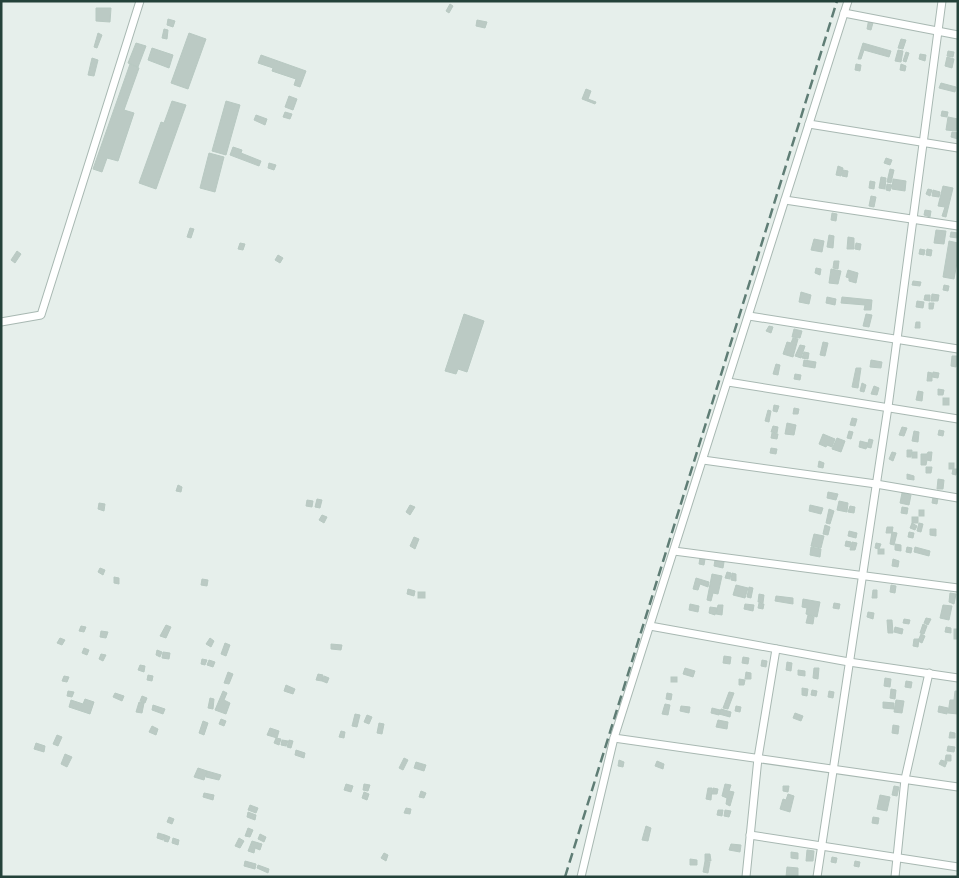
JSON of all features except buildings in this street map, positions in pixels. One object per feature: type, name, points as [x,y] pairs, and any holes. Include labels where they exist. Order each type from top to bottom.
[{"type":"street","points":[[1,322],[41,315],[140,1]]},
{"type":"street","points":[[581,877],[614,738],[848,1]]},
{"type":"street","points":[[817,877],[888,408],[942,1]]},
{"type":"street","points":[[844,13],[958,35]]},
{"type":"street","points":[[809,124],[958,148]]},
{"type":"street","points":[[785,200],[958,226]]},
{"type":"street","points":[[749,316],[958,349]]},
{"type":"street","points":[[728,382],[958,419]]},
{"type":"street","points":[[703,460],[876,484],[958,498]]},
{"type":"street","points":[[674,551],[958,588]]},
{"type":"street","points":[[650,626],[849,662],[958,678]]},
{"type":"street","points":[[746,877],[758,758],[776,649]]},
{"type":"street","points":[[895,877],[905,779],[929,673]]},
{"type":"street","points":[[614,738],[958,787]]},
{"type":"street","points":[[750,835],[822,848],[958,867]]},
{"type":"railway","points":[[565,877],[837,1]]}]
